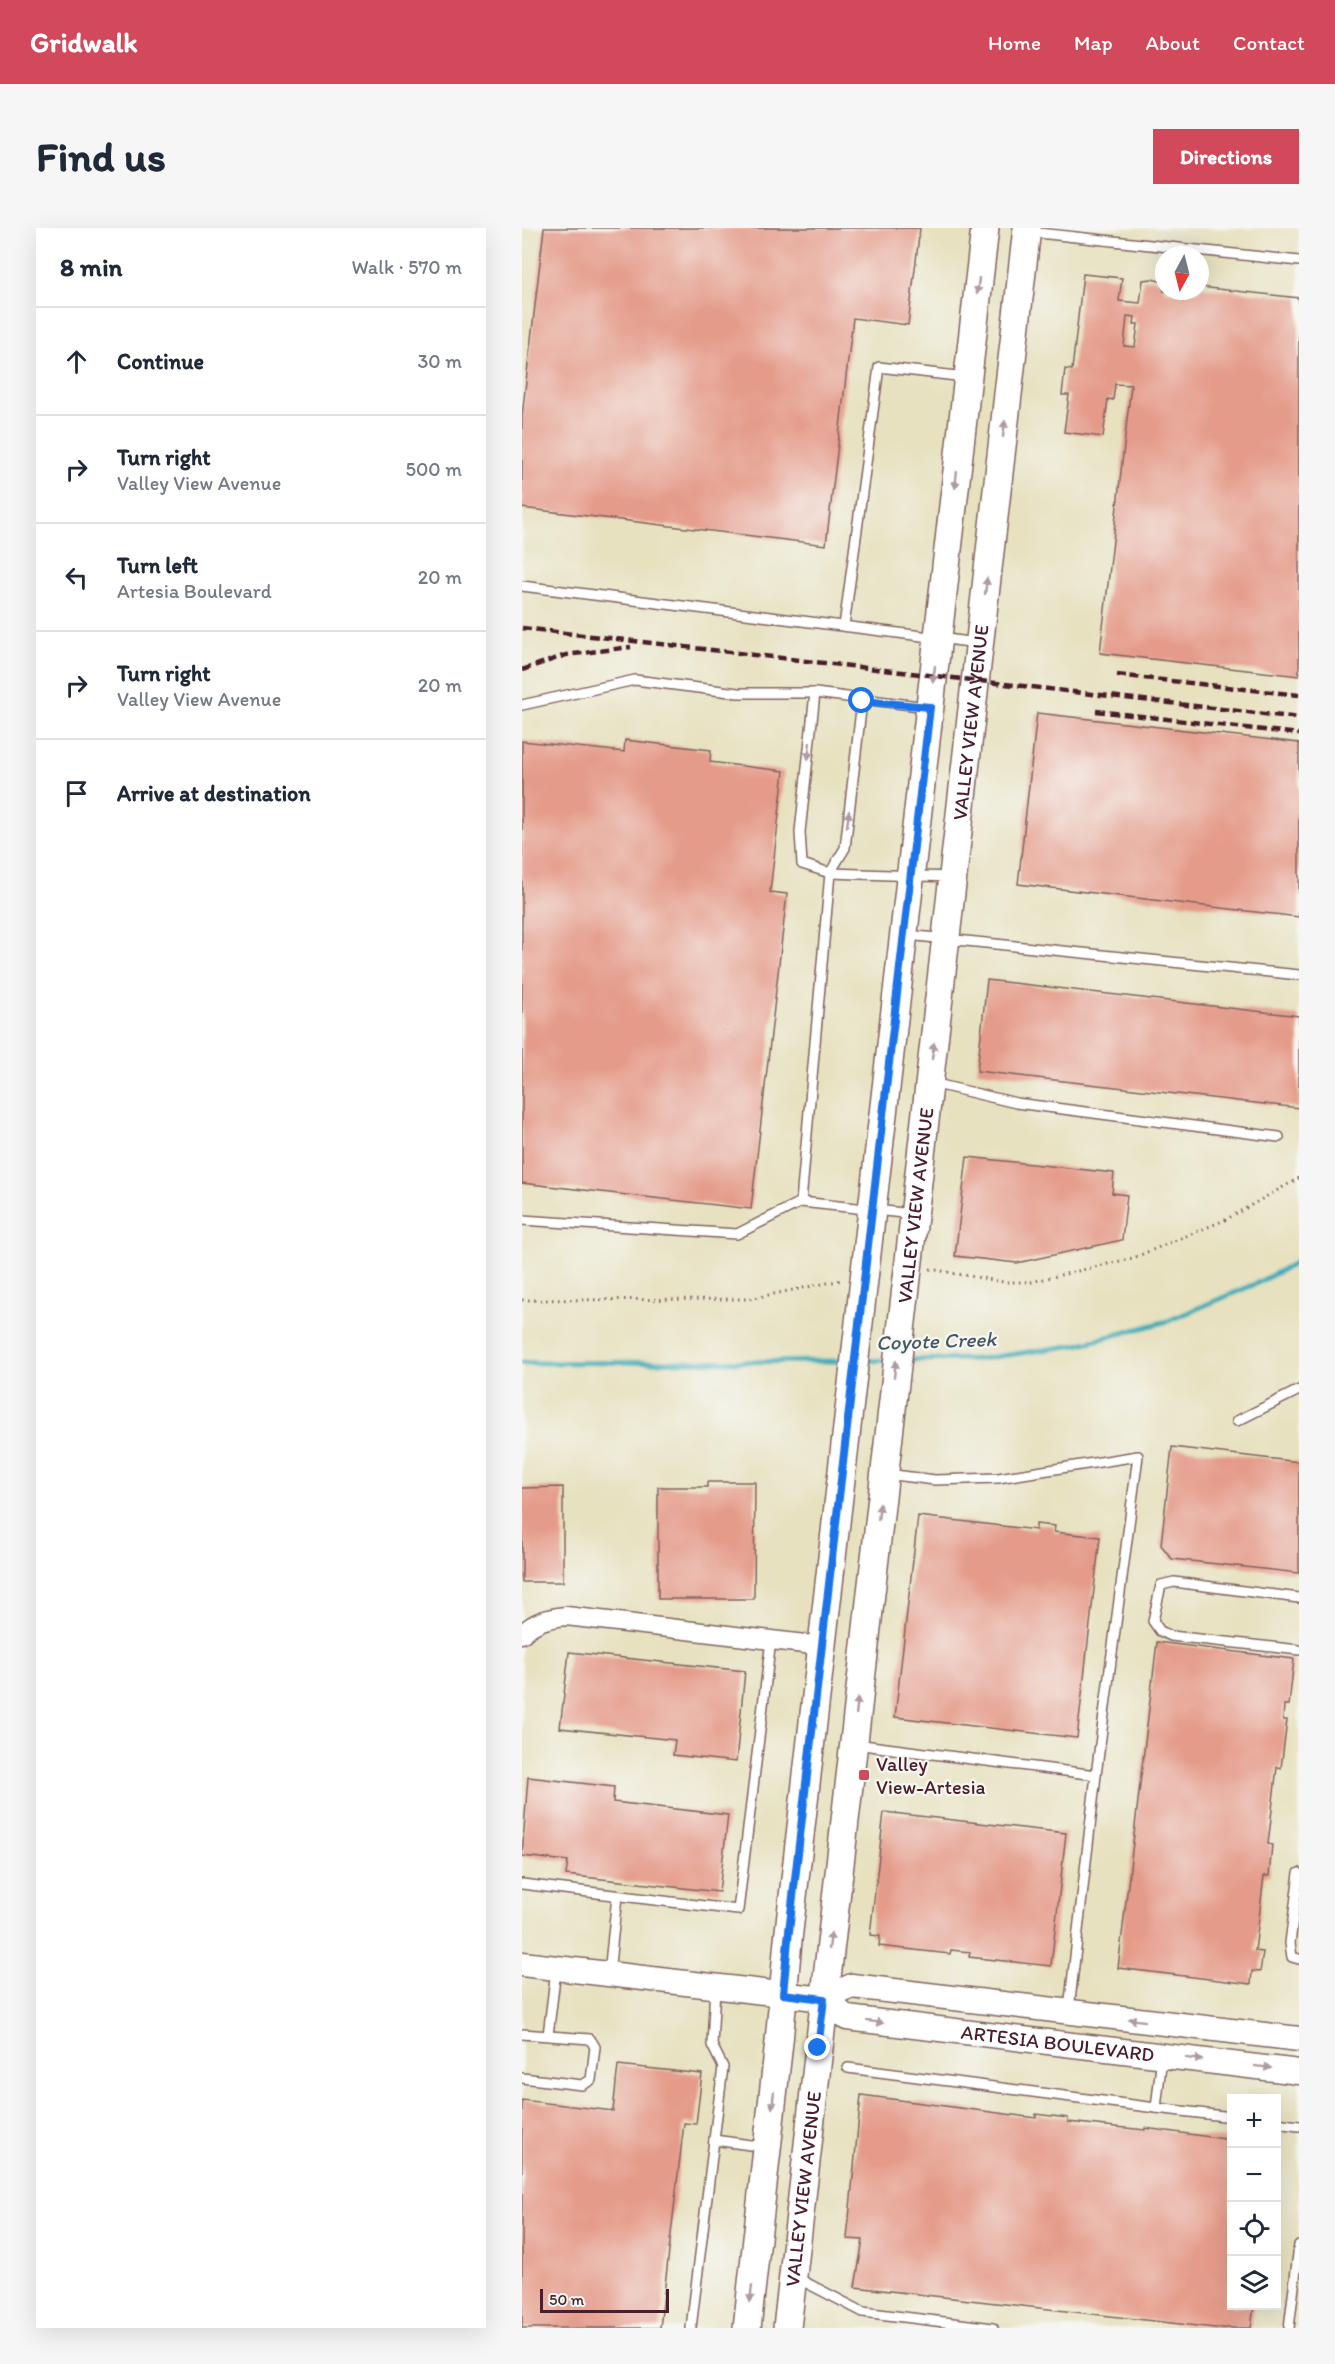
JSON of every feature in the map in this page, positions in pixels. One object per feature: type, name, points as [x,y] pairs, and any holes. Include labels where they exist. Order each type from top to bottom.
[{"type":"main road","name":"VALLEY VIEW AVENUE","points":[[747,2328],[822,1646],[985,228]]},
{"type":"main road","name":"VALLEY VIEW AVENUE","points":[[787,2328],[903,1296],[915,1214],[1027,230]]},
{"type":"main road","points":[[968,377],[1010,383]]},
{"type":"main road","points":[[522,1964],[824,1999]]},
{"type":"main road","name":"ARTESIA BOULEVARD","points":[[1299,2039],[852,1986],[824,1999],[848,2018],[1299,2072]]},
{"type":"street","points":[[522,1634],[533,1624],[549,1618],[566,1616],[822,1646]]},
{"type":"lane","points":[[1027,230],[1299,261]]},
{"type":"lane","points":[[844,626],[879,367],[968,377]]},
{"type":"lane","points":[[522,586],[980,643]]},
{"type":"lane","points":[[522,705],[635,680],[738,693],[815,693],[862,701],[930,707]]},
{"type":"lane","points":[[815,693],[800,832],[802,864],[830,873],[953,877]]},
{"type":"lane","points":[[801,1202],[830,873],[845,848],[862,701]]},
{"type":"lane","points":[[904,934],[1299,975]]},
{"type":"lane","points":[[930,1083],[1016,1103],[1279,1137]]},
{"type":"lane","points":[[522,1220],[737,1234],[801,1202],[915,1214]]},
{"type":"lane","points":[[1237,1421],[1299,1390]]},
{"type":"lane","points":[[883,1474],[935,1480],[998,1478],[1138,1456],[1096,1774],[1069,2012]]},
{"type":"lane","points":[[1299,1598],[1174,1582],[1161,1585],[1153,1621],[1160,1631],[1171,1636],[1299,1650]]},
{"type":"lane","points":[[522,1884],[738,1910],[771,1640]]},
{"type":"lane","points":[[853,1744],[1096,1774]]},
{"type":"lane","points":[[1299,1873],[1290,1943],[1293,1957],[1299,1959]]},
{"type":"lane","points":[[609,1974],[617,1896]]},
{"type":"lane","points":[[548,2034],[556,1968]]},
{"type":"lane","points":[[691,2328],[723,2067],[712,2045],[715,1986]]},
{"type":"lane","points":[[522,2034],[548,2034],[590,2039],[595,2047],[591,2080],[582,2085],[522,2078]]},
{"type":"lane","points":[[1156,2108],[1162,2055]]},
{"type":"lane","points":[[848,2068],[1227,2116]]},
{"type":"lane","points":[[1281,2124],[1299,2126]]},
{"type":"lane","points":[[714,2140],[767,2147]]},
{"type":"lane","points":[[1289,2328],[1299,2245]]},
{"type":"lane","points":[[793,2276],[863,2312],[993,2328]]},
{"type":"path","points":[[908,1265],[1004,1282],[1030,1282],[1133,1258],[1225,1220],[1299,1178]]},
{"type":"path","points":[[522,1300],[749,1299],[844,1280],[864,1289]]},
{"type":"building","points":[[544,228],[920,228],[908,325],[853,318],[826,545],[522,508],[522,416]]},
{"type":"building","points":[[1083,274],[1122,278],[1119,301],[1140,303],[1143,280],[1152,279],[1155,280],[1155,300],[1209,300],[1209,288],[1299,298],[1299,676],[1100,653],[1131,385],[1115,384],[1113,400],[1108,399],[1103,437],[1064,432],[1069,395],[1062,395],[1065,369],[1072,370]],"holes":[[[1127,316],[1135,317],[1134,324],[1138,324],[1135,347],[1124,346]]]},
{"type":"building","points":[[1037,713],[1299,743],[1299,917],[1018,884]]},
{"type":"building","points":[[625,740],[711,750],[710,762],[784,771],[770,892],[787,894],[751,1209],[522,1183],[522,741],[624,752]]},
{"type":"building","points":[[987,980],[1299,1016],[1299,1108],[977,1071]]},
{"type":"building","points":[[967,1157],[1114,1173],[1112,1193],[1127,1195],[1122,1240],[1017,1263],[955,1256]]},
{"type":"building","points":[[1172,1447],[1299,1462],[1299,1573],[1172,1559],[1161,1545]]},
{"type":"building","points":[[707,1482],[755,1482],[754,1599],[658,1599],[658,1487],[707,1487]]},
{"type":"building","points":[[563,1487],[563,1582],[522,1582],[522,1488]]},
{"type":"building","points":[[918,1516],[1036,1530],[1036,1524],[1055,1526],[1054,1532],[1100,1537],[1077,1738],[895,1717]]},
{"type":"building","points":[[1157,1642],[1294,1659],[1289,1705],[1284,1705],[1283,1720],[1287,1720],[1281,1768],[1277,1767],[1268,1844],[1272,1845],[1269,1876],[1264,1876],[1255,1951],[1263,1952],[1260,1972],[1252,1971],[1251,1984],[1118,1968]]},
{"type":"building","points":[[569,1652],[745,1671],[736,1762],[673,1755],[675,1740],[560,1728]]},
{"type":"building","points":[[528,1777],[614,1787],[613,1802],[728,1815],[719,1892],[566,1875],[568,1861],[522,1856]]},
{"type":"building","points":[[884,1812],[1066,1833],[1051,1966],[969,1957],[970,1952],[951,1950],[950,1954],[879,1946],[880,1936],[870,1935]]},
{"type":"building","points":[[618,2065],[702,2074],[696,2124],[684,2123],[660,2328],[522,2328],[522,2100],[613,2111]]},
{"type":"building","points":[[861,2095],[1036,2118],[1036,2114],[1068,2118],[1068,2122],[1145,2130],[1145,2128],[1227,2139],[1227,2310],[1253,2310],[1251,2328],[1215,2328],[855,2287],[863,2240],[847,2239]]},
{"type":"waterway","name":"Coyote Creek","points":[[905,1360],[980,1359],[1077,1345],[1168,1321],[1255,1284],[1299,1261]]},
{"type":"waterway","name":"Coyote Creek","points":[[863,1361],[889,1360]]},
{"type":"waterway","name":"Coyote Creek","points":[[522,1363],[847,1361]]},
{"type":"railway","points":[[522,628],[1299,718]]},
{"type":"railway","points":[[522,670],[566,655],[631,647]]},
{"type":"railway","points":[[1117,675],[1299,695]]},
{"type":"railway","points":[[1096,711],[1299,734]]},
{"type":"place","name":"Valley View-Artesia","points":[[864,1775]]},
{"type":"route","points":[[818,2048],[824,1999],[783,1994],[930,707],[862,701]]}]
